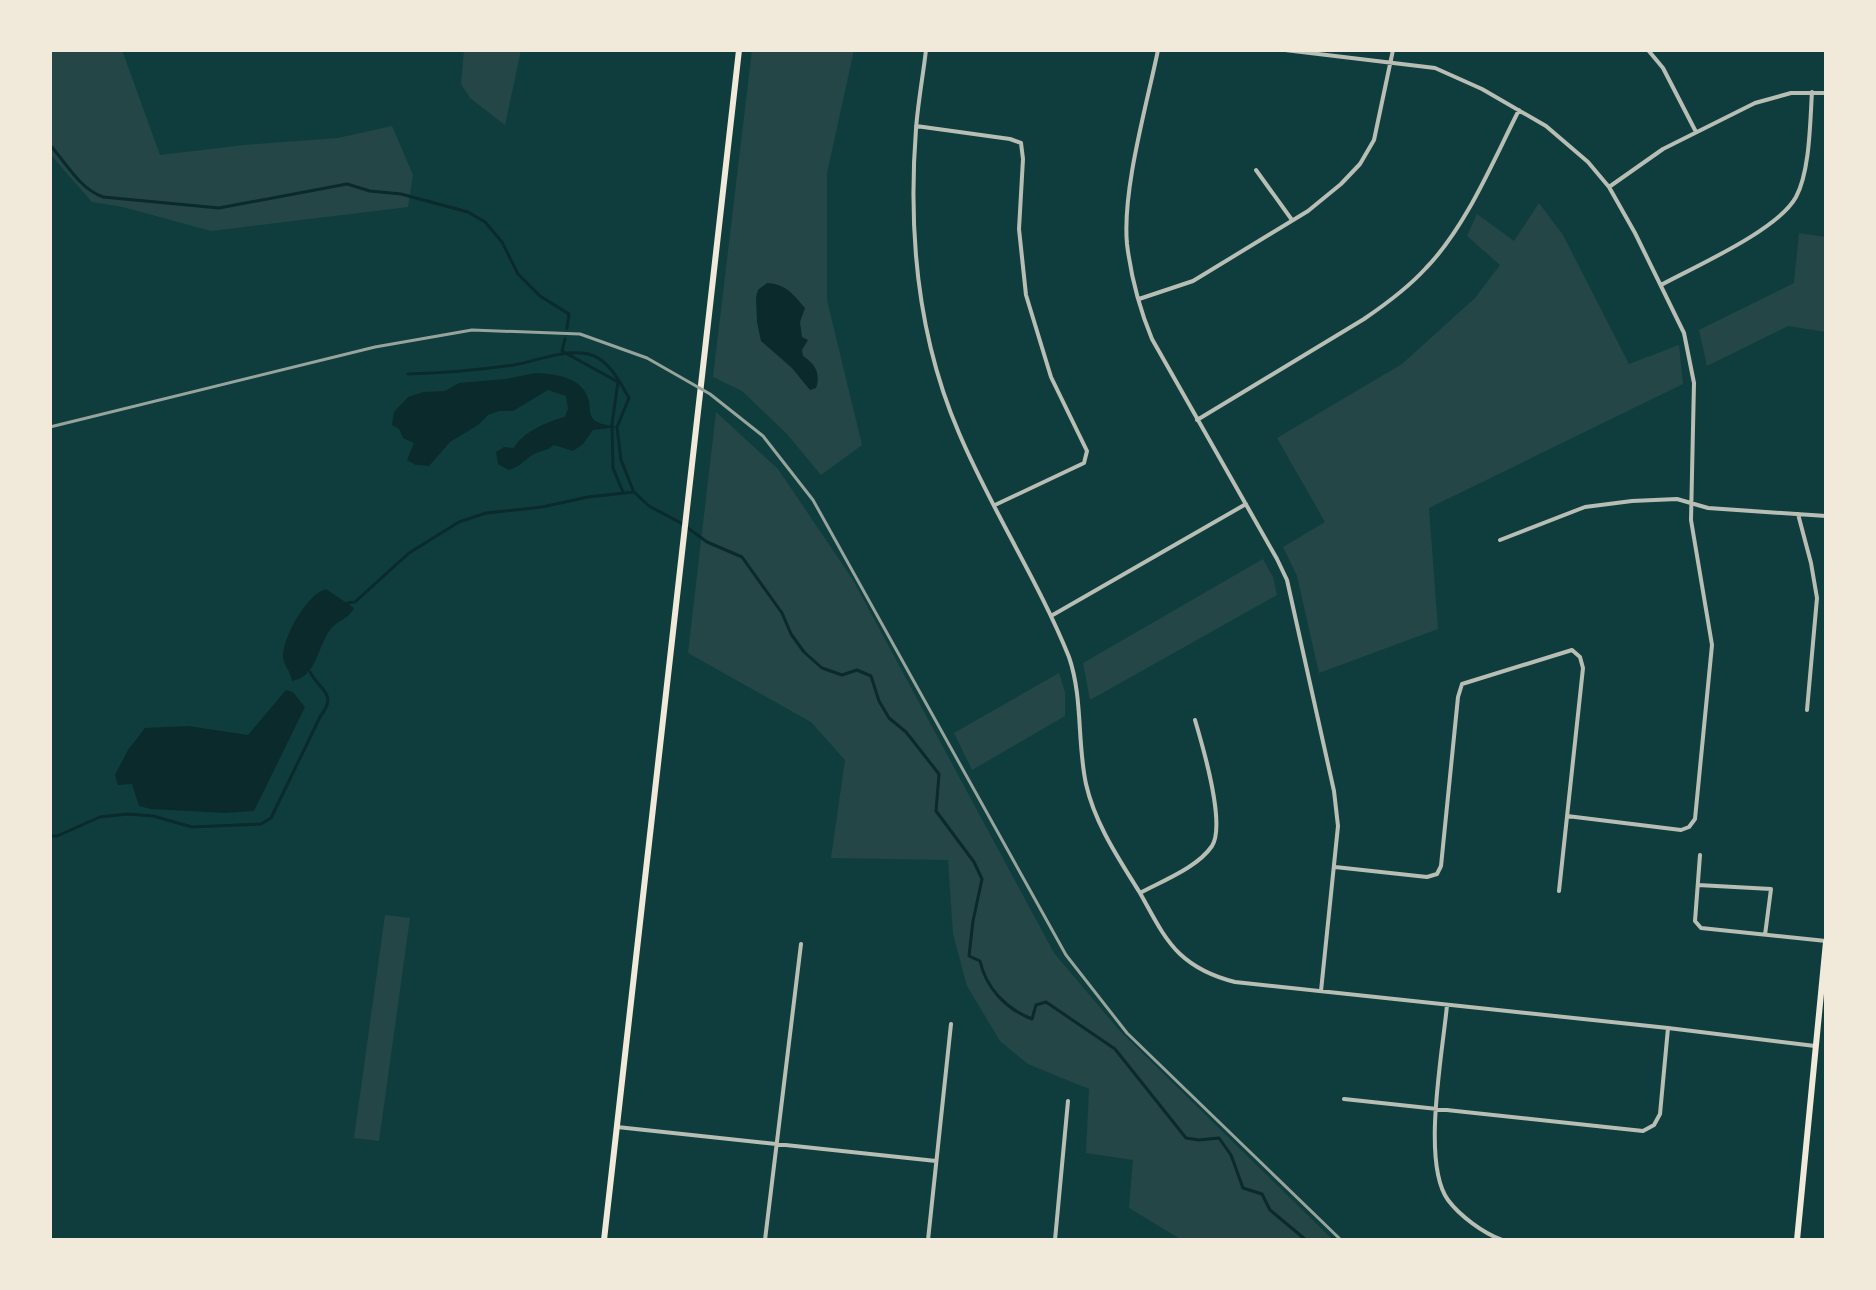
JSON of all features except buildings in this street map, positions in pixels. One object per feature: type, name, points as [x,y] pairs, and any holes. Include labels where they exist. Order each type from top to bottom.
[{"type":"main road","points":[[604,1240],[739,50]]},
{"type":"main road","points":[[1797,1240],[1826,942]]},
{"type":"street","points":[[926,50],[916,126],[913,181],[914,255],[924,328],[958,432],[1069,657],[1076,679],[1082,764],[1089,796],[1101,826],[1165,937],[1177,951],[1192,964],[1235,982],[1815,1046]]},
{"type":"street","points":[[1158,50],[1129,196],[1127,241],[1139,299],[1152,339],[1287,580],[1334,791],[1338,826],[1321,991]]},
{"type":"street","points":[[1285,50],[1391,62],[1446,72],[1519,110],[1562,138],[1609,187],[1684,333],[1693,372],[1691,503],[1694,540],[1712,645],[1695,819],[1689,827],[1681,830],[1567,816]]},
{"type":"street","points":[[1139,299],[1193,281],[1328,196],[1353,172],[1367,153],[1377,126],[1393,50]]},
{"type":"street","points":[[1648,50],[1663,68],[1696,132]]},
{"type":"street","points":[[1661,285],[1769,225],[1791,205],[1803,179],[1812,92]]},
{"type":"street","points":[[1609,187],[1663,149],[1769,97],[1791,93],[1826,93]]},
{"type":"street","points":[[1197,420],[1364,319],[1390,301],[1427,267],[1462,218],[1519,110]]},
{"type":"street","points":[[916,126],[1021,143],[1019,229],[1026,295],[1051,377],[1087,451],[1084,463],[995,505]]},
{"type":"street","points":[[1256,170],[1292,220]]},
{"type":"street","points":[[1500,540],[1585,507],[1677,499],[1708,508],[1826,516]]},
{"type":"street","points":[[1051,616],[1246,504]]},
{"type":"street","points":[[1798,514],[1817,593],[1807,710]]},
{"type":"street","points":[[1335,867],[1427,877],[1437,874],[1441,866],[1458,697],[1462,684],[1567,650],[1577,652],[1583,668],[1559,891]]},
{"type":"street","points":[[1140,893],[1198,859],[1216,837],[1217,813],[1195,720]]},
{"type":"street","points":[[1700,855],[1695,921],[1701,928],[1826,942]]},
{"type":"street","points":[[1698,885],[1771,889],[1765,935]]},
{"type":"street","points":[[765,1240],[801,944]]},
{"type":"street","points":[[1447,1004],[1435,1159],[1447,1198],[1466,1217],[1502,1240]]},
{"type":"street","points":[[928,1240],[951,1024]]},
{"type":"street","points":[[1344,1099],[1643,1131],[1654,1125],[1660,1114],[1668,1028]]},
{"type":"street","points":[[1055,1240],[1068,1101]]},
{"type":"street","points":[[615,1126],[936,1161]]},
{"type":"shaded area","points":[[50,50],[122,50],[160,155],[338,138],[392,126],[413,175],[408,207],[211,231],[123,207],[92,202],[50,154]]},
{"type":"shaded area","points":[[464,50],[521,50],[505,125],[470,98],[461,84]]},
{"type":"shaded area","points":[[752,50],[854,50],[827,173],[827,300],[862,445],[821,475],[787,434],[742,391],[713,377]]},
{"type":"shaded area","points":[[1539,203],[1563,235],[1629,364],[1679,345],[1683,384],[1429,508],[1438,629],[1319,673],[1297,576],[1283,547],[1325,522],[1277,438],[1402,364],[1475,298],[1500,265],[1467,236],[1477,214],[1514,241]]},
{"type":"shaded area","points":[[1799,233],[1826,237],[1826,332],[1788,326],[1707,366],[1699,330],[1794,283]]},
{"type":"shaded area","points":[[767,283],[784,288],[805,308],[800,322],[802,337],[808,340],[802,350],[803,356],[816,369],[816,388],[810,390],[792,368],[761,341],[756,297],[758,290]]},
{"type":"shaded area","points":[[536,373],[560,376],[575,382],[586,393],[593,419],[617,427],[593,430],[583,444],[573,451],[554,445],[509,470],[498,464],[496,452],[504,447],[514,448],[536,428],[565,417],[568,409],[566,396],[548,390],[513,411],[488,415],[450,442],[429,466],[416,465],[407,460],[414,443],[403,438],[399,429],[392,425],[394,412],[408,397],[423,392],[445,391],[459,383]]},
{"type":"shaded area","points":[[716,412],[778,469],[853,580],[1054,953],[1119,1030],[1333,1240],[1182,1240],[1129,1208],[1133,1160],[1086,1153],[1089,1089],[1028,1064],[1000,1041],[967,986],[953,934],[948,860],[831,858],[845,760],[811,722],[688,653]]},
{"type":"shaded area","points":[[1263,559],[1273,577],[1277,595],[1090,700],[1083,663]]},
{"type":"shaded area","points":[[326,589],[354,608],[330,630],[307,674],[292,681],[283,657],[287,639],[311,599]]},
{"type":"shaded area","points":[[1059,673],[1065,692],[1065,716],[972,770],[954,733]]},
{"type":"shaded area","points":[[286,690],[293,692],[305,707],[254,811],[225,813],[151,809],[139,806],[132,784],[118,785],[115,775],[128,750],[145,728],[188,726],[248,735]]},
{"type":"shaded area","points":[[385,915],[410,918],[379,1141],[354,1138]]},
{"type":"waterway","points":[[50,145],[80,182],[103,197],[219,208],[347,184],[370,191],[401,194],[468,212],[485,222],[502,242],[518,274],[540,296],[569,314],[567,328]]},
{"type":"waterway","points":[[565,339],[562,351],[618,382],[612,424],[613,468],[623,492]]},
{"type":"waterway","points":[[408,374],[501,367],[569,353],[595,356],[613,372],[629,398],[617,427],[621,460],[633,490]]},
{"type":"waterway","points":[[347,603],[355,602],[409,553],[459,522],[486,513],[542,507],[588,497],[634,492],[649,506],[681,523],[707,542],[742,557],[782,613],[791,634],[804,652],[822,668],[842,675],[857,670],[871,676],[879,701],[889,718],[906,732],[939,774],[936,811],[974,862],[982,879],[969,956],[980,961],[992,989],[1014,1010],[1032,1019],[1036,1005],[1046,1002],[1115,1049],[1186,1138],[1219,1138],[1231,1155],[1243,1188],[1262,1194],[1270,1210],[1306,1240]]},
{"type":"waterway","points":[[50,836],[57,836],[100,817],[128,814],[153,816],[192,827],[261,824],[271,818],[328,703],[326,693],[310,672]]},
{"type":"railway","points":[[50,427],[375,347],[472,330],[580,334],[647,358],[710,394],[763,436],[813,500],[1066,955],[1127,1033],[1341,1240]]}]
